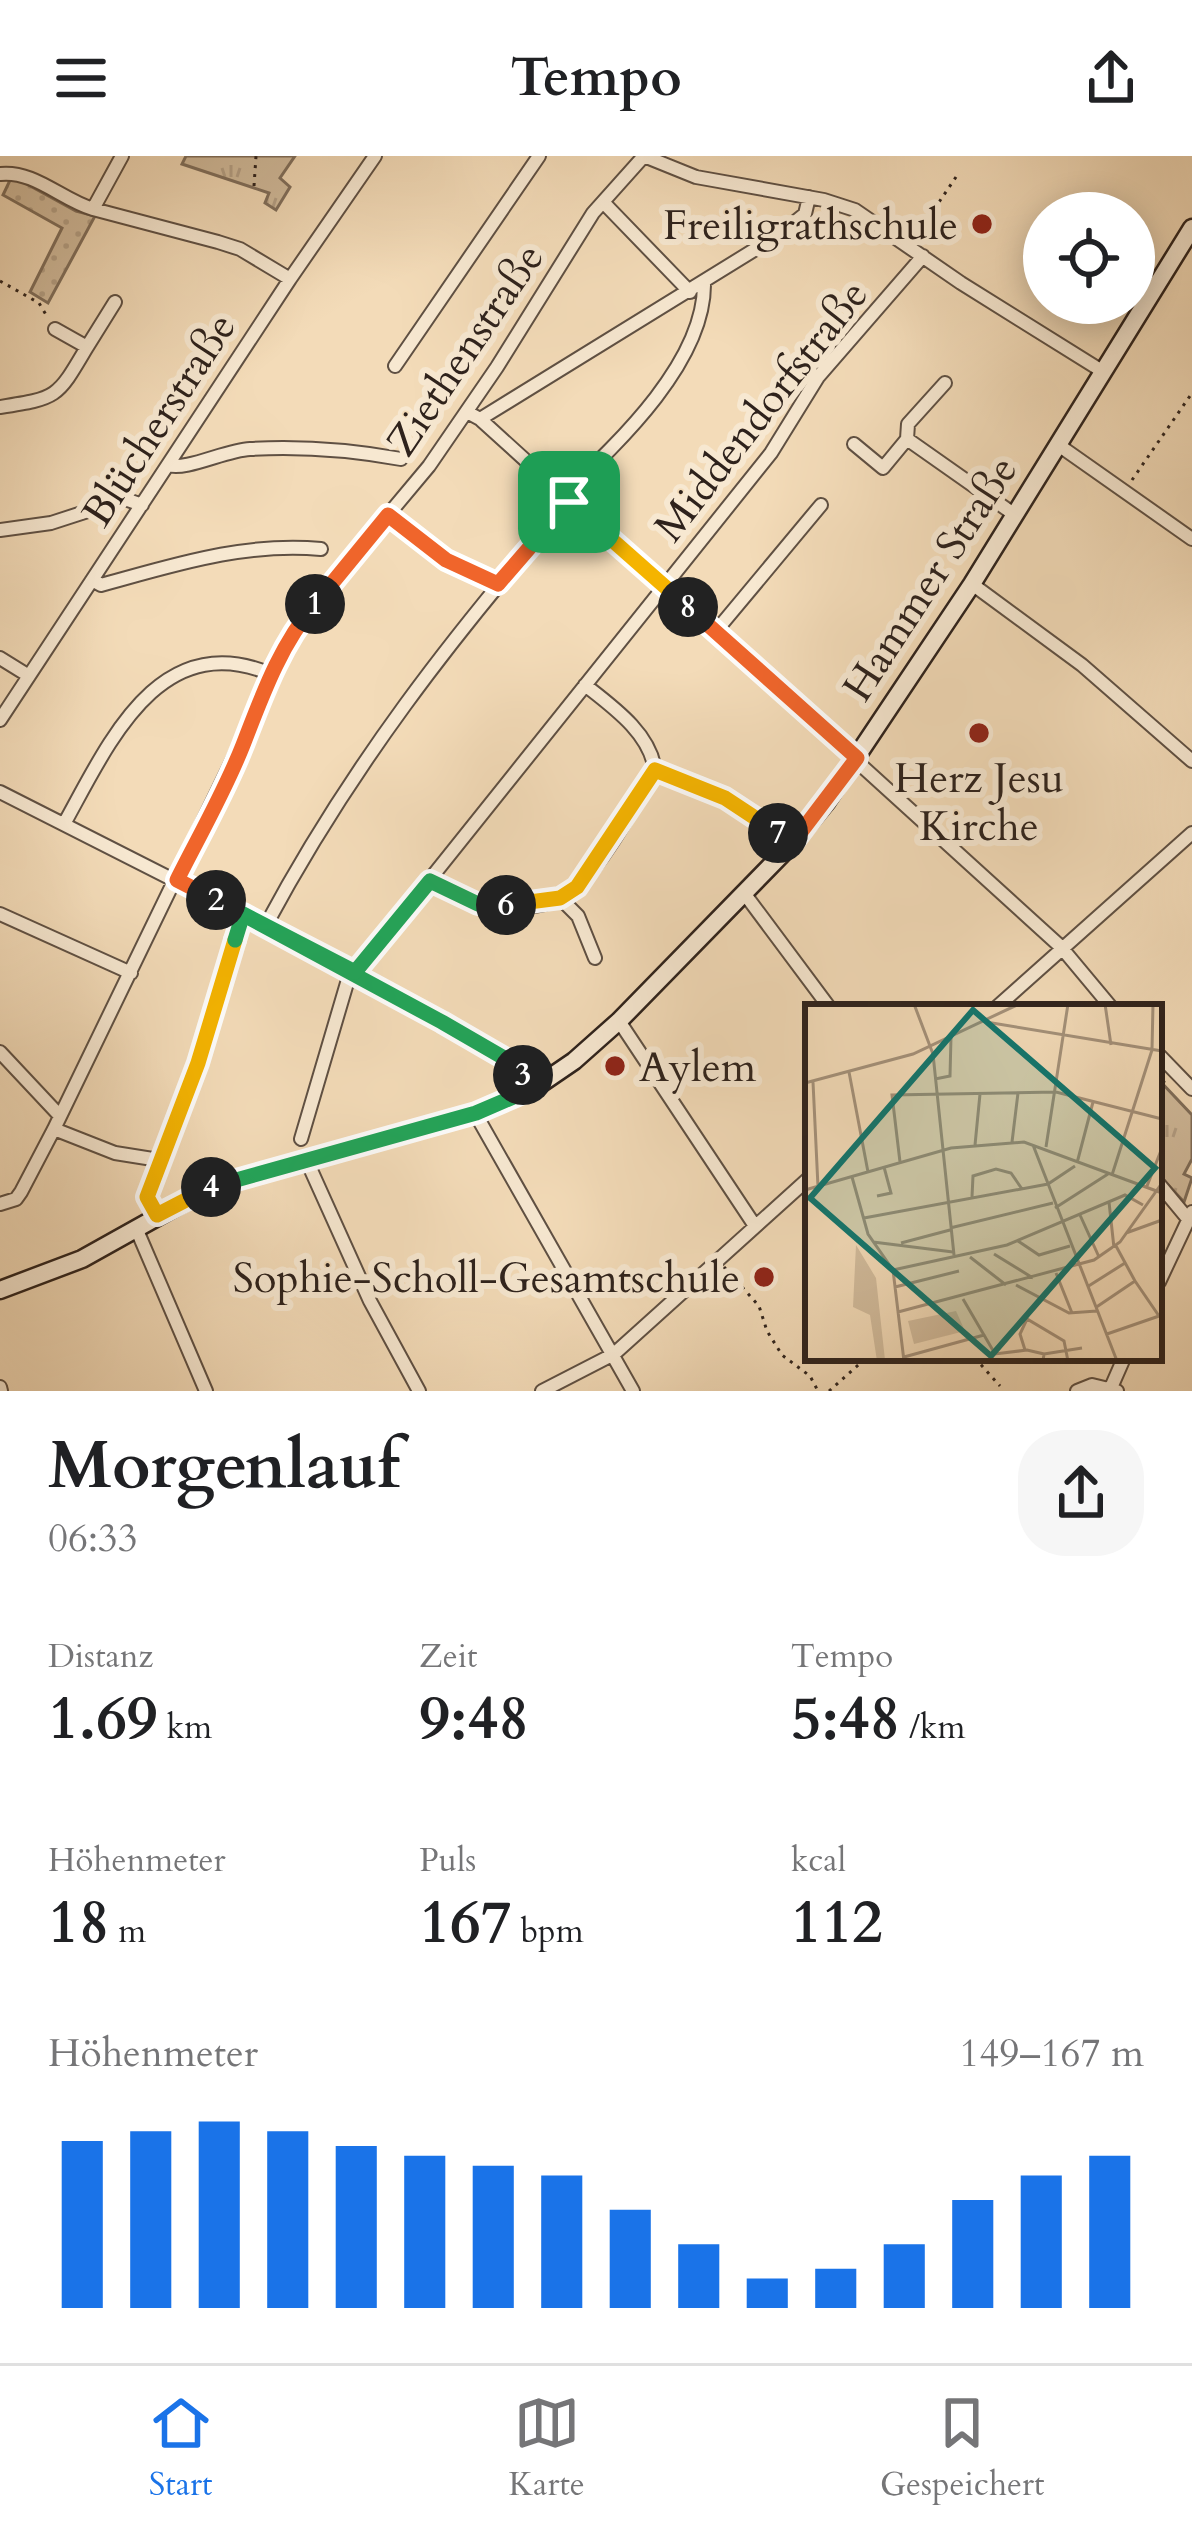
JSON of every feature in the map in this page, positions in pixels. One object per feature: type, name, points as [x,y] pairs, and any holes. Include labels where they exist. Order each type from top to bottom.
[{"type":"main road","name":"Hammer Straße","points":[[0,1290],[68,1266],[211,1187],[476,1113],[532,1089],[574,1061],[619,1021],[791,845],[857,758],[973,584],[1192,228]]},
{"type":"street","points":[[93,209],[122,156]]},
{"type":"street","name":"Blücherstraße","points":[[0,720],[376,156]]},
{"type":"street","points":[[395,366],[539,156]]},
{"type":"street","points":[[644,156],[696,177],[855,210],[1102,371]]},
{"type":"street","name":"Ziethenstraße","points":[[0,1204],[21,1192],[302,619],[429,466],[603,202],[644,156]]},
{"type":"street","points":[[0,174],[21,175],[131,222],[218,242],[290,279]]},
{"type":"street","points":[[481,419],[799,220],[809,197]]},
{"type":"street","points":[[603,202],[690,292]]},
{"type":"street","name":"Middendorfstraße","points":[[302,1139],[341,992],[355,972],[771,453],[818,377],[923,256]]},
{"type":"street","points":[[266,926],[349,779],[439,657],[566,499],[650,407],[688,343],[705,299],[704,282]]},
{"type":"street","points":[[0,407],[50,398],[65,384],[115,302]]},
{"type":"street","points":[[56,329],[87,347]]},
{"type":"street","points":[[854,444],[884,468],[908,440],[908,424],[945,382]]},
{"type":"street","points":[[466,412],[481,419],[857,758],[1061,947],[1108,1004]]},
{"type":"street","points":[[908,440],[1015,515]]},
{"type":"street","points":[[1057,444],[1192,538]]},
{"type":"street","points":[[168,465],[178,468],[247,449],[317,449],[401,459]]},
{"type":"street","points":[[0,530],[50,523],[125,499],[142,505]]},
{"type":"street","points":[[716,632],[821,506]]},
{"type":"street","points":[[388,515],[446,560],[498,584]]},
{"type":"street","points":[[92,580],[100,585],[235,550],[281,545],[320,549]]},
{"type":"street","points":[[973,584],[1069,654],[1192,761]]},
{"type":"street","points":[[0,658],[29,676]]},
{"type":"street","points":[[64,824],[108,743],[149,691],[202,667],[242,664],[272,675]]},
{"type":"street","points":[[585,685],[624,716],[647,747],[655,770],[725,798],[768,824],[791,845]]},
{"type":"street","points":[[430,881],[478,904],[521,906],[560,898],[590,872],[655,770]]},
{"type":"street","points":[[0,792],[355,972],[511,1062],[532,1089]]},
{"type":"street","points":[[1000,1004],[1192,833]]},
{"type":"street","points":[[744,893],[827,1004]]},
{"type":"street","points":[[560,898],[578,916],[595,958]]},
{"type":"street","points":[[0,914],[131,973]]},
{"type":"street","points":[[157,1215],[147,1197],[198,1063],[243,914]]},
{"type":"street","points":[[619,1021],[755,1226]]},
{"type":"street","points":[[0,1052],[57,1122],[115,1153],[159,1160]]},
{"type":"street","points":[[1163,1059],[1192,1088]]},
{"type":"street","points":[[476,1113],[633,1391]]},
{"type":"street","points":[[306,1159],[370,1301],[419,1391]]},
{"type":"street","points":[[542,1391],[614,1354],[805,1182]]},
{"type":"street","points":[[1162,1187],[1190,1215],[1162,1276]]},
{"type":"street","points":[[136,1228],[206,1391]]},
{"type":"street","points":[[1078,1391],[1092,1385],[1112,1390],[1123,1361]]},
{"type":"path","points":[[254,186],[256,156]]},
{"type":"path","points":[[910,246],[956,177]]},
{"type":"path","points":[[0,280],[39,303],[56,329]]},
{"type":"path","points":[[1125,492],[1192,393]]},
{"type":"path","points":[[1182,408],[1192,414]]},
{"type":"path","points":[[718,1260],[759,1306],[782,1355],[810,1376],[818,1391]]},
{"type":"path","points":[[830,1391],[863,1361]]},
{"type":"path","points":[[978,1361],[1000,1386]]},
{"type":"green space","points":[[186,156],[295,156],[280,178],[290,187],[276,210],[265,203],[269,193],[182,164]]},
{"type":"green space","points":[[12,176],[76,211],[95,216],[48,303],[30,292],[62,228],[3,195]]},
{"type":"green space","points":[[1162,1083],[1192,1115],[1192,1159],[1184,1174],[1192,1178],[1184,1202],[1162,1178]]},
{"type":"place","name":"Freiligrathschule","points":[[982,224]]},
{"type":"place","name":"Herz Jesu Kirche","points":[[979,733]]},
{"type":"place","name":"Aylem","points":[[615,1066]]},
{"type":"place","name":"Sophie-Scholl-Gesamtschule","points":[[764,1277]]},
{"type":"route","points":[[569,502],[498,584],[446,560],[388,515],[302,619],[253,712],[243,746],[177,880],[243,914],[355,972],[511,1062],[532,1089],[476,1113],[232,1180],[157,1215],[147,1197],[198,1063],[243,914],[266,926],[355,972],[430,881],[478,904],[521,906],[560,898],[577,887],[655,770],[725,798],[768,824],[791,845],[857,758],[569,502]]}]
